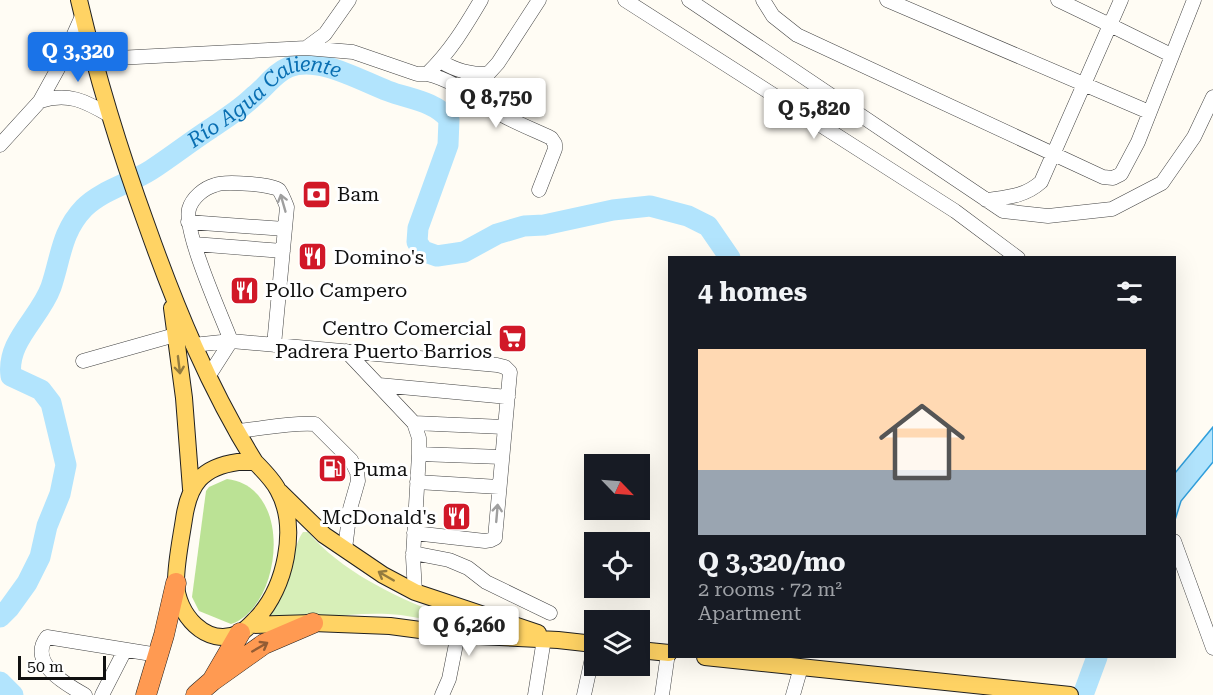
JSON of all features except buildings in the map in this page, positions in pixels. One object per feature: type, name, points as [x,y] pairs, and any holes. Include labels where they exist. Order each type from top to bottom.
[{"type":"highway","points":[[146,695],[176,584]]},
{"type":"highway","points":[[196,695],[264,644],[313,623]]},
{"type":"highway","points":[[212,681],[245,629]]},
{"type":"main road","points":[[81,7],[108,115],[169,286],[208,377],[255,462],[324,535],[383,575],[415,592],[551,639]]},
{"type":"main road","points":[[169,286],[183,398],[191,489],[184,516],[176,584],[181,606],[195,626],[216,636],[226,637],[245,629],[313,623],[390,626],[458,635],[584,643]]},
{"type":"main road","points":[[191,489],[204,473],[222,464],[255,462]]},
{"type":"main road","points":[[245,629],[269,603],[286,560],[288,531],[279,490]]},
{"type":"main road","points":[[650,651],[668,653]]},
{"type":"main road","points":[[716,658],[1024,693],[1065,694]]},
{"type":"street","points":[[306,48],[325,34],[349,0]]},
{"type":"street","points":[[427,74],[458,37],[481,0]]},
{"type":"street","points":[[440,61],[455,70],[470,74],[488,74],[498,63],[539,0]]},
{"type":"street","points":[[625,0],[955,211],[1015,256]]},
{"type":"street","points":[[689,0],[1004,211],[1048,216],[1112,209],[1162,183],[1194,137],[1213,97]]},
{"type":"street","points":[[763,0],[773,16],[797,35],[1103,177],[1113,178],[1121,174],[1138,142],[1194,0]]},
{"type":"street","points":[[887,0],[1149,112]]},
{"type":"street","points":[[1058,0],[1171,55]]},
{"type":"street","points":[[986,200],[1031,192],[1041,182],[1121,0]]},
{"type":"street","points":[[0,145],[40,101],[62,63],[81,7]]},
{"type":"street","points":[[94,61],[306,48],[353,52],[417,74],[443,78],[464,89],[500,114],[551,138],[555,149],[539,190]]},
{"type":"street","points":[[40,101],[55,96],[82,100],[108,115]]},
{"type":"street","points":[[231,341],[194,244],[188,222],[189,209],[198,194],[217,184],[269,185],[279,190],[287,207],[274,345]]},
{"type":"street","points":[[188,222],[285,229]]},
{"type":"street","points":[[194,244],[283,251]]},
{"type":"street","points":[[83,361],[176,335]]},
{"type":"street","points":[[208,377],[231,341]]},
{"type":"street","points":[[193,345],[231,341],[497,365],[510,372],[495,538],[491,540],[414,533]]},
{"type":"street","points":[[346,351],[414,423],[419,438],[420,454],[413,553],[415,592]]},
{"type":"street","points":[[379,386],[508,397]]},
{"type":"street","points":[[236,431],[300,423],[315,424],[351,460],[357,472],[358,481],[350,508],[345,549]]},
{"type":"street","points":[[414,423],[504,427]]},
{"type":"street","points":[[420,454],[502,457]]},
{"type":"street","points":[[417,482],[499,488]]},
{"type":"street","points":[[1176,546],[1213,648]]},
{"type":"street","points":[[413,553],[448,560],[468,568],[486,582],[550,613]]},
{"type":"street","points":[[442,695],[449,679],[463,609]]},
{"type":"street","points":[[85,695],[52,673],[43,661],[42,649],[46,637],[158,655]]},
{"type":"street","points":[[535,695],[551,639]]},
{"type":"street","points":[[102,695],[125,650]]},
{"type":"street","points":[[662,695],[668,653]]},
{"type":"street","points":[[793,695],[801,666]]},
{"type":"street","points":[[584,695],[588,676]]},
{"type":"green space","points":[[227,479],[249,487],[263,503],[272,524],[274,548],[270,573],[261,595],[248,613],[231,624],[199,611],[192,597],[206,491],[209,487]]},
{"type":"green space","points":[[303,532],[308,532],[336,559],[368,581],[439,614],[440,620],[438,622],[388,614],[357,614],[264,628],[284,591]]},
{"type":"water","points":[[1213,427],[1213,462],[1181,501],[1176,517],[1176,472]]},
{"type":"waterway","name":"Río Agua Caliente","points":[[0,617],[27,583],[40,557],[47,526],[60,494],[66,465],[51,403],[41,390],[11,376],[11,363],[19,341],[51,287],[71,226],[76,217],[91,202],[158,165],[239,109],[274,76],[289,67],[313,64],[339,71],[388,91],[429,104],[449,119],[448,145],[418,228],[417,242],[423,251],[437,256],[464,252],[497,234],[524,226],[544,225],[613,210],[650,206],[688,216],[708,226],[729,256]]},
{"type":"waterway","points":[[1083,695],[1097,658]]},
{"type":"waterway","name":"Río Agua Caliente","points":[[0,682],[13,695]]},
{"type":"place","name":"Bam","points":[[316,194]]},
{"type":"place","name":"Domino's","points":[[313,257]]},
{"type":"place","name":"Pollo Campero","points":[[244,290]]},
{"type":"place","name":"Centro Comercial Padrera Puerto Barrios","points":[[513,339]]},
{"type":"place","name":"Puma","points":[[332,469]]},
{"type":"place","name":"McDonald's","points":[[457,517]]}]
